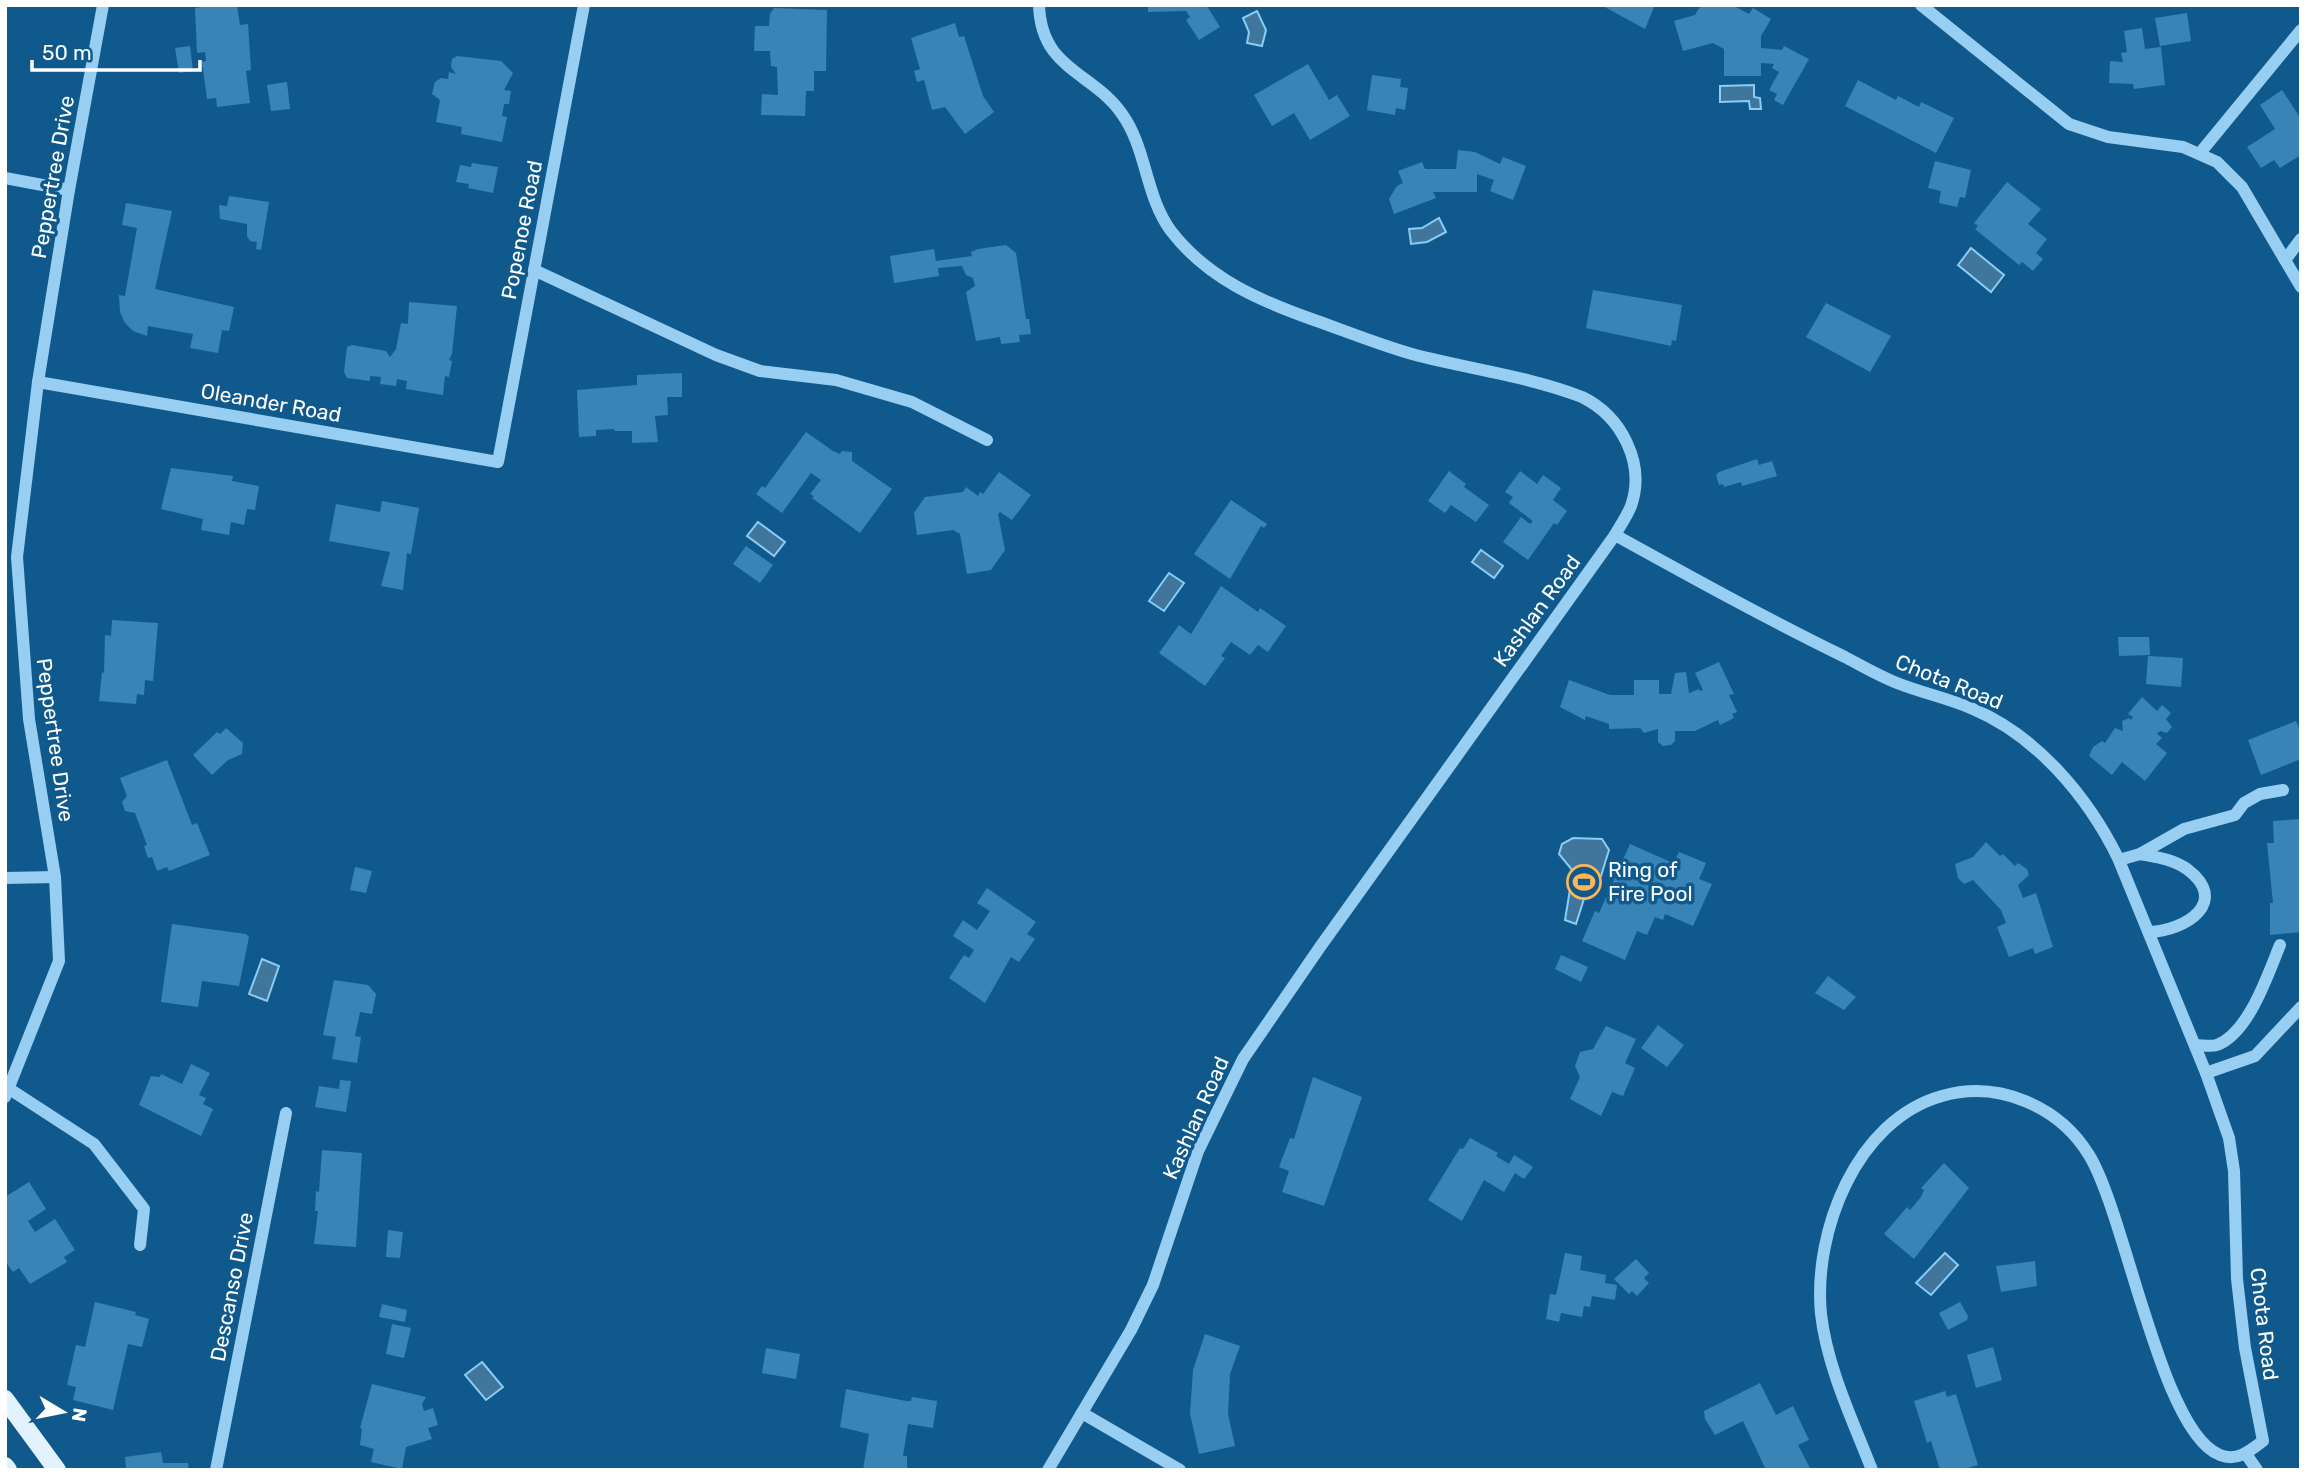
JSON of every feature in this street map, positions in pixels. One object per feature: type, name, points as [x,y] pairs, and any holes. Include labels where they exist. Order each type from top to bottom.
[{"type":"main road","points":[[5,1399],[57,1470]]},
{"type":"street","name":"Peppertree Drive","points":[[8,1093],[59,961],[55,877],[29,719],[17,557],[38,382],[103,5]]},
{"type":"street","name":"Popenoe Road","points":[[498,462],[584,5]]},
{"type":"street","name":"Kashlan Road","points":[[1039,5],[1044,37],[1052,52],[1066,67],[1118,108],[1136,139],[1157,210],[1182,245],[1211,272],[1272,305],[1410,353],[1565,391],[1596,404],[1620,429],[1634,463],[1635,488],[1631,507],[1615,535],[1243,1059],[1198,1152],[1153,1285],[1048,1470]]},
{"type":"street","points":[[1921,5],[2068,124],[2108,137],[2183,147],[2200,153],[2224,168],[2242,187],[2301,287]]},
{"type":"street","points":[[2200,153],[2301,30]]},
{"type":"street","points":[[5,178],[69,190]]},
{"type":"street","points":[[2285,260],[2301,239]]},
{"type":"street","points":[[534,270],[749,367],[836,380],[912,402],[987,440]]},
{"type":"street","name":"Oleander Road","points":[[38,382],[498,462]]},
{"type":"street","name":"Chota Road","points":[[1615,535],[1764,618],[1896,682],[1994,719],[2058,771],[2103,827],[2195,1045],[2229,1138],[2234,1171],[2237,1279],[2245,1349],[2263,1441],[2246,1454]]},
{"type":"street","points":[[2119,860],[2140,854],[2168,835],[2235,815],[2244,803],[2260,794],[2283,790]]},
{"type":"street","points":[[2140,854],[2168,859],[2185,868],[2195,876],[2203,892],[2201,910],[2194,919],[2180,928],[2149,932]]},
{"type":"street","points":[[5,878],[55,877]]},
{"type":"street","points":[[2195,1045],[2219,1044],[2233,1033],[2260,993],[2280,945]]},
{"type":"street","points":[[2206,1073],[2255,1056],[2301,1007]]},
{"type":"street","points":[[1872,1470],[1825,1340],[1820,1269],[1824,1246],[1845,1186],[1876,1136],[1912,1107],[1949,1094],[1970,1091],[1989,1092],[2028,1102],[2061,1121],[2075,1135],[2105,1184],[2159,1356],[2192,1431],[2207,1447],[2221,1456],[2246,1454],[2258,1470]]},
{"type":"street","points":[[8,1093],[94,1144],[144,1209],[140,1245]]},
{"type":"street","name":"Descanso Drive","points":[[216,1470],[286,1113]]},
{"type":"street","points":[[1082,1413],[1180,1470]]},
{"type":"water","points":[[1257,11],[1266,30],[1262,46],[1247,43],[1249,32],[1243,18]]},
{"type":"water","points":[[1754,85],[1754,97],[1760,98],[1761,109],[1750,109],[1749,101],[1720,102],[1720,86]]},
{"type":"water","points":[[1439,218],[1446,232],[1427,242],[1411,244],[1409,229],[1422,228]]},
{"type":"water","points":[[1971,248],[2004,275],[1991,292],[1958,265]]},
{"type":"water","points":[[758,522],[785,542],[774,556],[747,536]]},
{"type":"water","points":[[1481,550],[1503,566],[1494,578],[1472,562]]},
{"type":"water","points":[[1169,573],[1184,583],[1164,611],[1149,601]]},
{"type":"water","name":"Ring of Fire Pool","points":[[1573,838],[1602,839],[1609,850],[1601,876],[1589,883],[1576,924],[1565,920],[1573,871],[1559,854],[1562,844]]},
{"type":"water","points":[[262,959],[279,966],[267,1001],[249,994]]},
{"type":"water","points":[[1945,1253],[1958,1265],[1931,1295],[1916,1283]]},
{"type":"water","points":[[482,1362],[503,1387],[486,1400],[465,1375]]},
{"type":"building","points":[[237,5],[240,25],[248,24],[251,70],[246,71],[250,103],[217,107],[216,98],[207,99],[202,62],[206,61],[205,52],[197,53],[195,8]]},
{"type":"building","points":[[1148,5],[1207,6],[1220,27],[1199,40],[1186,20],[1190,17],[1186,11],[1148,12]]},
{"type":"building","points":[[1601,5],[1655,5],[1645,29]]},
{"type":"building","points":[[1701,5],[1732,5],[1749,14],[1753,8],[1771,19],[1761,36],[1761,48],[1782,50],[1784,46],[1809,59],[1783,105],[1774,100],[1777,94],[1769,90],[1779,72],[1772,68],[1774,64],[1761,63],[1761,76],[1724,76],[1724,49],[1713,43],[1683,51],[1674,21],[1695,15]]},
{"type":"building","points":[[774,8],[827,10],[826,71],[814,71],[814,91],[806,91],[805,116],[761,115],[762,94],[778,95],[777,67],[771,66],[770,51],[754,51],[755,26],[769,26],[770,14]]},
{"type":"building","points":[[2187,13],[2191,41],[2160,46],[2155,18]]},
{"type":"building","points":[[955,23],[959,37],[964,36],[983,96],[994,112],[965,134],[945,107],[932,110],[924,80],[917,82],[914,71],[920,69],[911,38]]},
{"type":"building","points":[[2142,28],[2145,49],[2161,47],[2165,85],[2134,89],[2133,84],[2109,83],[2110,61],[2123,62],[2121,53],[2127,52],[2124,31]]},
{"type":"building","points":[[190,46],[193,71],[179,73],[175,48]]},
{"type":"building","points":[[457,56],[501,61],[513,73],[504,90],[511,91],[509,104],[504,104],[502,116],[507,117],[502,142],[461,134],[462,127],[436,122],[440,100],[432,94],[435,82],[441,78],[448,79],[449,72],[456,74],[451,67],[452,59]]},
{"type":"building","points":[[1308,64],[1329,100],[1337,95],[1350,116],[1310,140],[1294,113],[1272,126],[1254,95]]},
{"type":"building","points":[[1372,75],[1401,79],[1400,87],[1408,88],[1405,110],[1396,108],[1395,115],[1367,110]]},
{"type":"building","points":[[1858,80],[1896,100],[1898,96],[1919,107],[1921,102],[1954,118],[1936,153],[1845,106]]},
{"type":"building","points":[[287,82],[290,109],[271,111],[267,85]]},
{"type":"building","points":[[2282,90],[2301,119],[2301,155],[2280,168],[2274,160],[2261,168],[2247,147],[2275,129],[2260,105]]},
{"type":"building","points":[[1458,150],[1475,152],[1500,164],[1503,157],[1526,166],[1513,200],[1490,191],[1494,180],[1477,174],[1477,192],[1433,192],[1436,198],[1394,214],[1389,199],[1397,186],[1403,183],[1398,171],[1422,162],[1425,169],[1456,169]]},
{"type":"building","points":[[1935,161],[1971,170],[1965,198],[1960,197],[1957,207],[1939,203],[1941,191],[1928,188]]},
{"type":"building","points":[[472,163],[498,167],[493,193],[468,188],[469,184],[456,182],[460,165],[471,167]]},
{"type":"building","points":[[2007,182],[2041,209],[2028,224],[2047,239],[2036,253],[2043,259],[2033,271],[2022,262],[2019,265],[1975,229],[1978,226],[1974,223]]},
{"type":"building","points":[[229,196],[269,202],[261,250],[256,249],[257,242],[250,241],[247,236],[247,224],[220,219],[219,205],[227,206]]},
{"type":"building","points":[[126,203],[172,211],[155,289],[234,307],[229,331],[222,330],[218,353],[190,348],[193,334],[148,326],[147,336],[133,331],[125,323],[120,312],[119,295],[125,296],[137,228],[122,225]]},
{"type":"building","points":[[1006,245],[1016,253],[1026,319],[1029,319],[1031,334],[1019,335],[1020,342],[1001,344],[1000,337],[976,341],[966,292],[975,286],[973,278],[966,275],[962,266],[938,268],[939,276],[894,283],[890,256],[934,249],[936,261],[972,256],[971,252],[978,249]]},
{"type":"building","points":[[1593,290],[1682,305],[1676,341],[1672,340],[1671,346],[1586,328]]},
{"type":"building","points":[[409,302],[457,306],[449,360],[452,361],[449,377],[445,376],[443,395],[406,389],[407,381],[397,379],[396,386],[380,384],[381,377],[370,376],[370,381],[347,378],[344,372],[347,347],[352,345],[386,351],[390,357],[396,349],[401,323],[408,324]]},
{"type":"building","points":[[1826,303],[1891,336],[1870,372],[1806,337]]},
{"type":"building","points":[[682,373],[682,397],[667,397],[668,415],[655,416],[658,442],[632,443],[632,431],[614,429],[596,430],[596,436],[579,437],[577,390],[637,385],[637,375]]},
{"type":"building","points":[[806,432],[833,451],[840,454],[842,451],[852,452],[852,461],[892,489],[860,533],[812,498],[814,496],[810,494],[821,480],[811,473],[782,513],[756,494],[762,486],[765,488]]},
{"type":"building","points":[[1757,459],[1759,465],[1772,461],[1777,476],[1742,486],[1741,482],[1724,487],[1723,484],[1719,485],[1716,475],[1719,472]]},
{"type":"building","points":[[171,468],[233,476],[232,481],[259,486],[255,510],[247,509],[244,525],[231,522],[229,535],[201,530],[203,519],[161,509]]},
{"type":"building","points":[[1449,471],[1466,484],[1464,487],[1489,505],[1476,522],[1451,505],[1445,513],[1428,501]]},
{"type":"building","points":[[1520,471],[1537,484],[1543,475],[1561,488],[1553,500],[1567,511],[1557,525],[1554,523],[1528,560],[1503,542],[1521,517],[1530,524],[1533,521],[1509,503],[1513,497],[1505,492]]},
{"type":"building","points":[[999,472],[1031,495],[1012,520],[1000,512],[998,514],[1005,550],[991,570],[967,574],[960,534],[953,530],[917,535],[914,513],[925,497],[963,492],[966,487],[978,496],[980,492],[983,494]]},
{"type":"building","points":[[1231,500],[1267,524],[1264,528],[1261,526],[1230,579],[1194,554]]},
{"type":"building","points":[[382,501],[419,508],[411,554],[407,553],[403,590],[381,586],[390,552],[329,541],[336,504],[380,512]]},
{"type":"building","points":[[746,546],[773,565],[760,583],[733,564]]},
{"type":"building","points":[[1221,586],[1258,612],[1260,608],[1286,626],[1268,652],[1258,645],[1250,655],[1231,642],[1221,656],[1225,658],[1205,686],[1159,653],[1179,625],[1191,634]]},
{"type":"building","points":[[112,620],[158,623],[153,681],[145,680],[144,695],[137,694],[136,704],[99,701],[102,672],[104,673],[105,635],[111,636]]},
{"type":"building","points":[[2118,637],[2149,637],[2150,655],[2119,656]]},
{"type":"building","points":[[2148,656],[2183,658],[2181,687],[2146,684]]},
{"type":"building","points":[[1719,662],[1734,694],[1729,695],[1737,712],[1732,714],[1734,718],[1720,725],[1718,720],[1695,731],[1675,731],[1675,741],[1671,745],[1663,746],[1658,742],[1658,729],[1644,733],[1640,728],[1609,729],[1609,724],[1586,716],[1585,720],[1560,707],[1569,680],[1610,695],[1634,695],[1634,680],[1659,680],[1659,694],[1671,694],[1675,673],[1686,672],[1689,693],[1703,690],[1695,673]]},
{"type":"building","points":[[2142,697],[2157,711],[2162,705],[2171,713],[2166,719],[2172,727],[2167,733],[2160,731],[2157,734],[2162,738],[2156,744],[2167,753],[2145,781],[2122,762],[2112,775],[2089,756],[2093,747],[2102,741],[2105,743],[2115,728],[2123,731],[2122,721],[2129,718],[2131,720],[2133,717],[2128,714]]},
{"type":"building","points":[[2296,721],[2301,733],[2301,759],[2261,775],[2248,740]]},
{"type":"building","points":[[226,728],[243,743],[242,754],[228,760],[212,775],[193,755],[217,732],[220,734]]},
{"type":"building","points":[[167,760],[192,825],[197,823],[210,855],[169,871],[167,867],[157,871],[152,857],[148,858],[144,846],[147,845],[135,813],[125,811],[122,802],[127,796],[120,778]]},
{"type":"building","points":[[2301,819],[2301,932],[2270,935],[2270,903],[2273,903],[2267,843],[2274,843],[2273,821]]},
{"type":"building","points":[[1986,842],[2015,866],[2018,863],[2027,869],[2029,875],[2018,885],[2023,898],[2036,893],[2053,947],[2035,954],[2033,948],[2009,957],[1997,927],[2006,923],[2001,910],[1973,880],[1964,884],[1958,878],[1955,864],[1973,857]]},
{"type":"building","points":[[1630,844],[1673,863],[1679,852],[1706,863],[1699,879],[1712,884],[1693,926],[1665,914],[1663,920],[1655,917],[1647,935],[1637,931],[1625,960],[1582,941],[1595,911],[1599,913]]},
{"type":"building","points":[[355,867],[372,871],[366,893],[350,890]]},
{"type":"building","points":[[987,888],[1036,922],[1027,934],[1035,939],[1019,962],[1011,957],[985,1003],[949,978],[964,955],[969,958],[974,950],[953,936],[963,920],[977,930],[990,911],[977,903]]},
{"type":"building","points":[[172,924],[246,934],[249,937],[239,986],[202,981],[198,1007],[161,1002]]},
{"type":"building","points":[[1561,955],[1588,967],[1581,982],[1555,969]]},
{"type":"building","points":[[1828,976],[1856,997],[1844,1010],[1815,993]]},
{"type":"building","points":[[334,980],[368,985],[376,994],[372,1014],[360,1012],[355,1036],[361,1037],[357,1063],[332,1059],[336,1037],[323,1035]]},
{"type":"building","points":[[1658,1025],[1684,1045],[1667,1067],[1641,1048]]},
{"type":"building","points":[[1606,1026],[1636,1039],[1625,1063],[1635,1068],[1623,1096],[1612,1092],[1601,1116],[1570,1099],[1580,1077],[1575,1066],[1580,1052],[1593,1049]]},
{"type":"building","points":[[191,1064],[210,1073],[199,1095],[206,1098],[203,1104],[213,1109],[201,1136],[139,1105],[151,1076],[160,1077],[161,1074],[182,1084]]},
{"type":"building","points":[[1313,1077],[1362,1097],[1324,1206],[1282,1192],[1289,1171],[1279,1167],[1290,1138],[1294,1139]]},
{"type":"building","points":[[340,1080],[351,1081],[346,1112],[315,1107],[319,1086],[339,1089]]},
{"type":"building","points":[[1470,1138],[1498,1153],[1496,1156],[1509,1164],[1514,1155],[1533,1167],[1524,1179],[1515,1173],[1504,1192],[1484,1180],[1462,1221],[1428,1200],[1460,1148],[1463,1149]]},
{"type":"building","points":[[322,1150],[362,1153],[356,1247],[314,1244],[318,1211],[315,1211],[316,1191],[319,1192]]},
{"type":"building","points":[[1944,1163],[1969,1188],[1914,1259],[1884,1234],[1907,1207],[1910,1210],[1921,1197],[1924,1190],[1921,1188]]},
{"type":"building","points":[[29,1182],[46,1209],[28,1221],[35,1232],[55,1219],[75,1250],[64,1257],[67,1262],[30,1284],[19,1268],[13,1272],[5,1261],[5,1197]]},
{"type":"building","points":[[388,1230],[403,1232],[400,1258],[386,1257]]},
{"type":"building","points":[[1565,1253],[1582,1256],[1580,1270],[1606,1275],[1605,1283],[1617,1285],[1615,1300],[1592,1296],[1590,1307],[1584,1306],[1582,1317],[1561,1313],[1559,1322],[1546,1319],[1550,1294],[1556,1295]]},
{"type":"building","points":[[1636,1259],[1649,1273],[1644,1278],[1649,1283],[1637,1296],[1632,1291],[1629,1294],[1614,1279]]},
{"type":"building","points":[[2035,1261],[2037,1286],[2001,1292],[1996,1266]]},
{"type":"building","points":[[95,1302],[136,1312],[135,1315],[149,1319],[142,1347],[128,1344],[113,1410],[73,1400],[76,1387],[67,1385],[76,1345],[85,1347]]},
{"type":"building","points":[[1960,1302],[1968,1316],[1967,1320],[1948,1330],[1939,1313]]},
{"type":"building","points":[[382,1304],[407,1310],[405,1322],[379,1317]]},
{"type":"building","points":[[392,1324],[411,1328],[404,1358],[386,1354]]},
{"type":"building","points":[[1205,1334],[1240,1346],[1230,1374],[1228,1414],[1235,1446],[1199,1454],[1190,1414],[1193,1370]]},
{"type":"building","points":[[1993,1347],[2002,1380],[1976,1388],[1967,1355]]},
{"type":"building","points":[[766,1348],[800,1354],[796,1379],[762,1373]]},
{"type":"building","points":[[1760,1383],[1776,1415],[1793,1406],[1809,1440],[1798,1445],[1811,1470],[1766,1470],[1743,1421],[1715,1435],[1705,1419],[1704,1411]]},
{"type":"building","points":[[372,1384],[426,1397],[422,1404],[424,1411],[433,1408],[438,1425],[428,1428],[432,1439],[406,1447],[402,1469],[371,1462],[374,1449],[360,1445],[360,1428]]},
{"type":"building","points":[[846,1389],[906,1401],[911,1401],[912,1397],[937,1401],[933,1428],[908,1424],[903,1456],[907,1456],[907,1470],[863,1470],[869,1434],[840,1427]]},
{"type":"building","points":[[1945,1391],[1947,1397],[1956,1394],[1978,1465],[1961,1470],[1940,1470],[1931,1441],[1927,1443],[1914,1401]]},
{"type":"building","points":[[161,1452],[163,1463],[188,1463],[189,1470],[126,1470],[125,1457]]},
{"type":"place","name":"Ring of Fire Pool","points":[[1584,882]]}]
